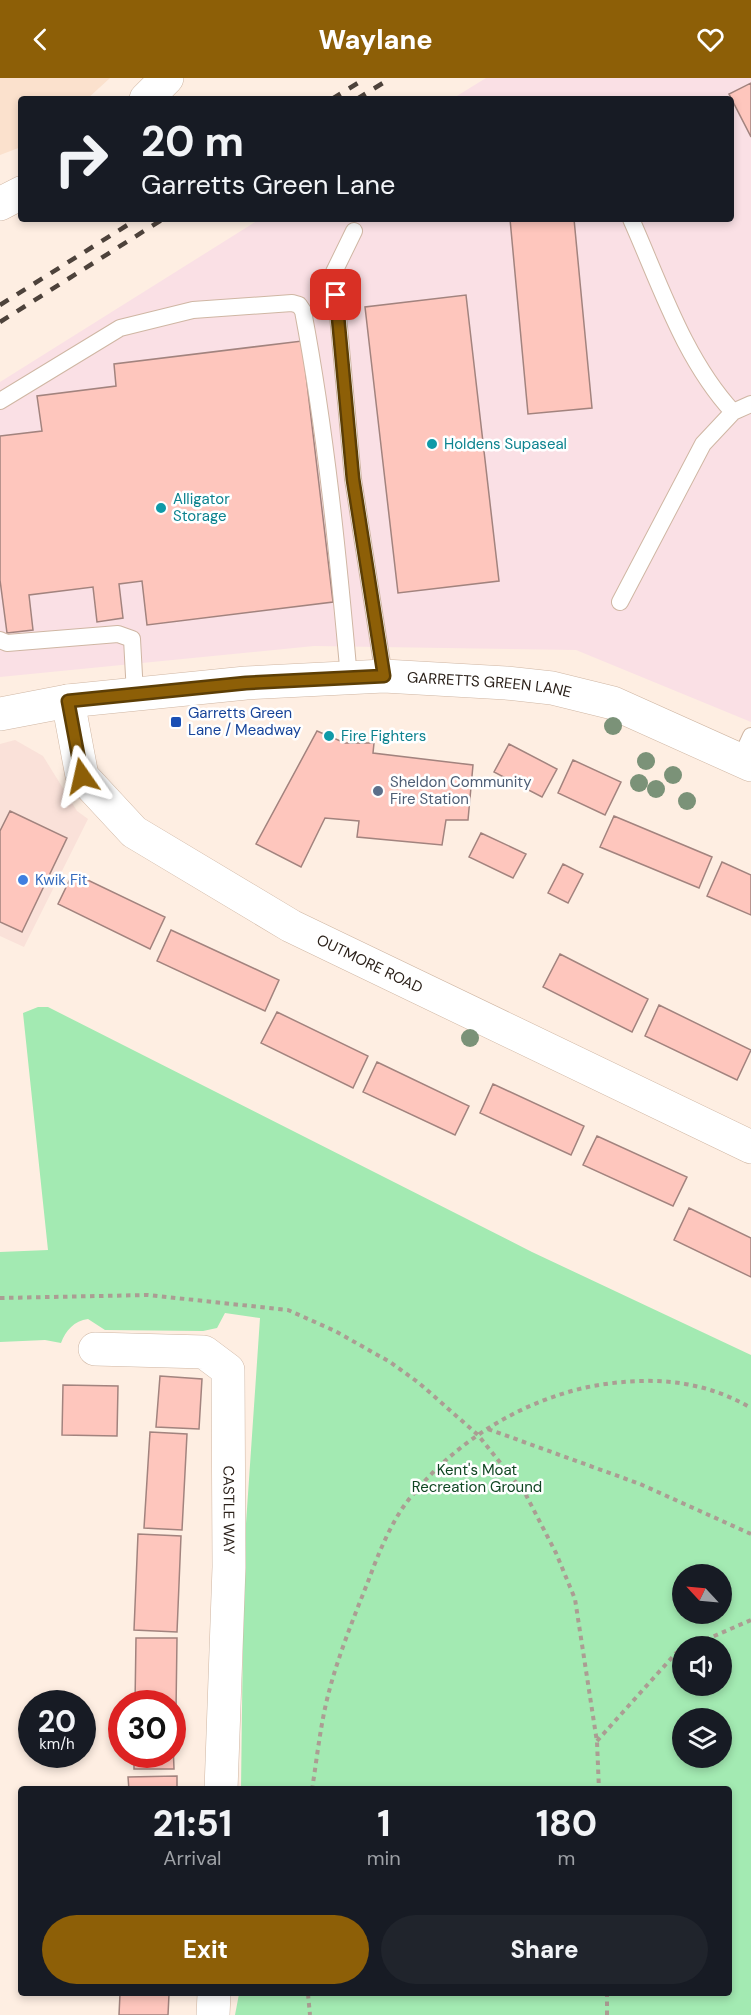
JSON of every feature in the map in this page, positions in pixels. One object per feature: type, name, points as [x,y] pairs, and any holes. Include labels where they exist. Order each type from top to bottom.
[{"type":"street","points":[[149,96],[167,78]]},
{"type":"street","points":[[0,204],[18,195]]},
{"type":"street","name":"GARRETTS GREEN LANE","points":[[0,714],[68,701],[246,683],[384,676],[552,688],[613,703],[747,754]]},
{"type":"street","name":"OUTMORE ROAD","points":[[68,701],[82,776],[134,832],[291,926],[751,1147]]},
{"type":"street","name":"CASTLE WAY","points":[[94,1349],[204,1352],[228,1370],[229,1567],[221,1786]]},
{"type":"street","points":[[213,2015],[214,1996]]},
{"type":"lane","points":[[632,222],[685,339],[714,390],[733,412]]},
{"type":"lane","points":[[354,231],[334,272],[353,479],[384,676]]},
{"type":"lane","points":[[0,401],[120,328],[193,310],[292,303],[299,305],[303,311],[315,371],[339,574],[348,678]]},
{"type":"lane","points":[[620,602],[703,444],[733,412],[751,404]]},
{"type":"lane","points":[[0,640],[7,643],[117,634],[132,639],[135,694]]},
{"type":"path","points":[[0,1298],[148,1296],[288,1310],[335,1331],[390,1362],[419,1383],[478,1435],[526,1495],[556,1553],[575,1599],[597,1742],[599,1786]]},
{"type":"path","points":[[313,1786],[324,1711],[352,1621],[380,1551],[409,1499],[478,1435],[518,1410],[561,1393],[623,1380],[679,1381],[751,1408]]},
{"type":"path","points":[[488,1429],[640,1484],[751,1534]]},
{"type":"path","points":[[714,1636],[751,1620]]},
{"type":"path","points":[[597,1742],[672,1658]]},
{"type":"path","points":[[308,1996],[310,2015]]},
{"type":"path","points":[[607,1996],[607,2015]]},
{"type":"shaded area","points":[[0,78],[110,78],[90,96],[18,96],[18,148],[0,155]]},
{"type":"shaded area","points":[[486,78],[751,78],[751,722],[576,650],[314,646],[0,677],[0,382],[255,222],[734,222],[734,96],[457,96]]},
{"type":"shaded area","points":[[15,740],[43,756],[77,811],[88,819],[24,947],[0,936],[0,744]]},
{"type":"green space","name":"Kent's Moat Recreation Ground","points":[[38,1007],[48,1007],[532,1252],[751,1355],[751,2015],[235,2015],[239,1996],[732,1996],[732,1786],[241,1786],[244,1553],[260,1318],[225,1313],[217,1328],[203,1331],[105,1330],[88,1319],[71,1327],[61,1343],[45,1340],[0,1342],[0,1252],[48,1250],[23,1013]]},
{"type":"building","points":[[751,83],[751,137],[734,104],[734,96],[729,94]]},
{"type":"building","points":[[510,222],[574,222],[592,408],[528,414]]},
{"type":"building","name":"Holdens Supaseal","points":[[466,295],[499,581],[398,593],[365,307]]},
{"type":"building","name":"Alligator Storage","points":[[302,341],[333,602],[147,625],[142,581],[119,584],[123,618],[97,622],[93,587],[29,595],[33,630],[7,633],[0,580],[0,436],[42,431],[37,396],[116,386],[114,364]]},
{"type":"building","name":"Sheldon Community Fire Station","points":[[317,731],[345,743],[374,743],[373,753],[473,765],[468,820],[446,820],[442,845],[357,837],[359,821],[325,818],[301,867],[256,844]]},
{"type":"building","points":[[509,744],[557,769],[542,797],[494,772]]},
{"type":"building","points":[[573,760],[621,782],[605,815],[558,793]]},
{"type":"building","name":"Kwik Fit","points":[[10,811],[67,838],[22,932],[0,922],[0,831]]},
{"type":"building","points":[[614,816],[712,857],[699,888],[600,847]]},
{"type":"building","points":[[481,833],[526,854],[513,878],[469,857]]},
{"type":"building","points":[[722,862],[751,875],[751,915],[707,896]]},
{"type":"building","points":[[563,864],[583,874],[568,903],[548,893]]},
{"type":"building","points":[[73,873],[165,917],[150,949],[58,904]]},
{"type":"building","points":[[171,930],[279,980],[265,1011],[157,961]]},
{"type":"building","points":[[560,954],[648,999],[632,1032],[543,987]]},
{"type":"building","points":[[659,1005],[751,1050],[737,1080],[645,1036]]},
{"type":"building","points":[[277,1012],[368,1056],[353,1088],[261,1043]]},
{"type":"building","points":[[377,1062],[469,1106],[455,1135],[363,1092]]},
{"type":"building","points":[[493,1084],[584,1126],[571,1155],[480,1113]]},
{"type":"building","points":[[597,1136],[687,1177],[673,1206],[583,1165]]},
{"type":"building","points":[[689,1208],[751,1238],[751,1277],[674,1240]]},
{"type":"building","points":[[160,1376],[202,1379],[199,1429],[156,1427]]},
{"type":"building","points":[[63,1385],[118,1386],[117,1436],[62,1435]]},
{"type":"building","points":[[150,1432],[187,1434],[182,1530],[144,1528]]},
{"type":"building","points":[[138,1534],[181,1536],[177,1632],[134,1630]]},
{"type":"building","points":[[136,1638],[177,1638],[176,1690],[135,1690]]},
{"type":"building","points":[[174,1768],[174,1769],[134,1769]]},
{"type":"building","points":[[177,1776],[177,1786],[129,1786],[128,1777]]},
{"type":"building","points":[[120,1996],[169,1996],[168,2015],[119,2015]]},
{"type":"railway","points":[[337,96],[366,78]]},
{"type":"railway","points":[[362,96],[391,78]]},
{"type":"railway","points":[[0,305],[132,222]]},
{"type":"railway","points":[[0,322],[158,222]]},
{"type":"place","name":"Holdens Supaseal","points":[[432,444]]},
{"type":"place","name":"Alligator Storage","points":[[161,508]]},
{"type":"place","name":"Garretts Green Lane / Meadway","points":[[176,722]]},
{"type":"place","name":"Fire Fighters","points":[[329,736]]},
{"type":"place","name":"Sheldon Community Fire Station","points":[[378,791]]},
{"type":"place","name":"Kwik Fit","points":[[23,880]]},
{"type":"route","points":[[82,776],[68,701],[246,683],[384,676],[353,479],[336,295]]}]
